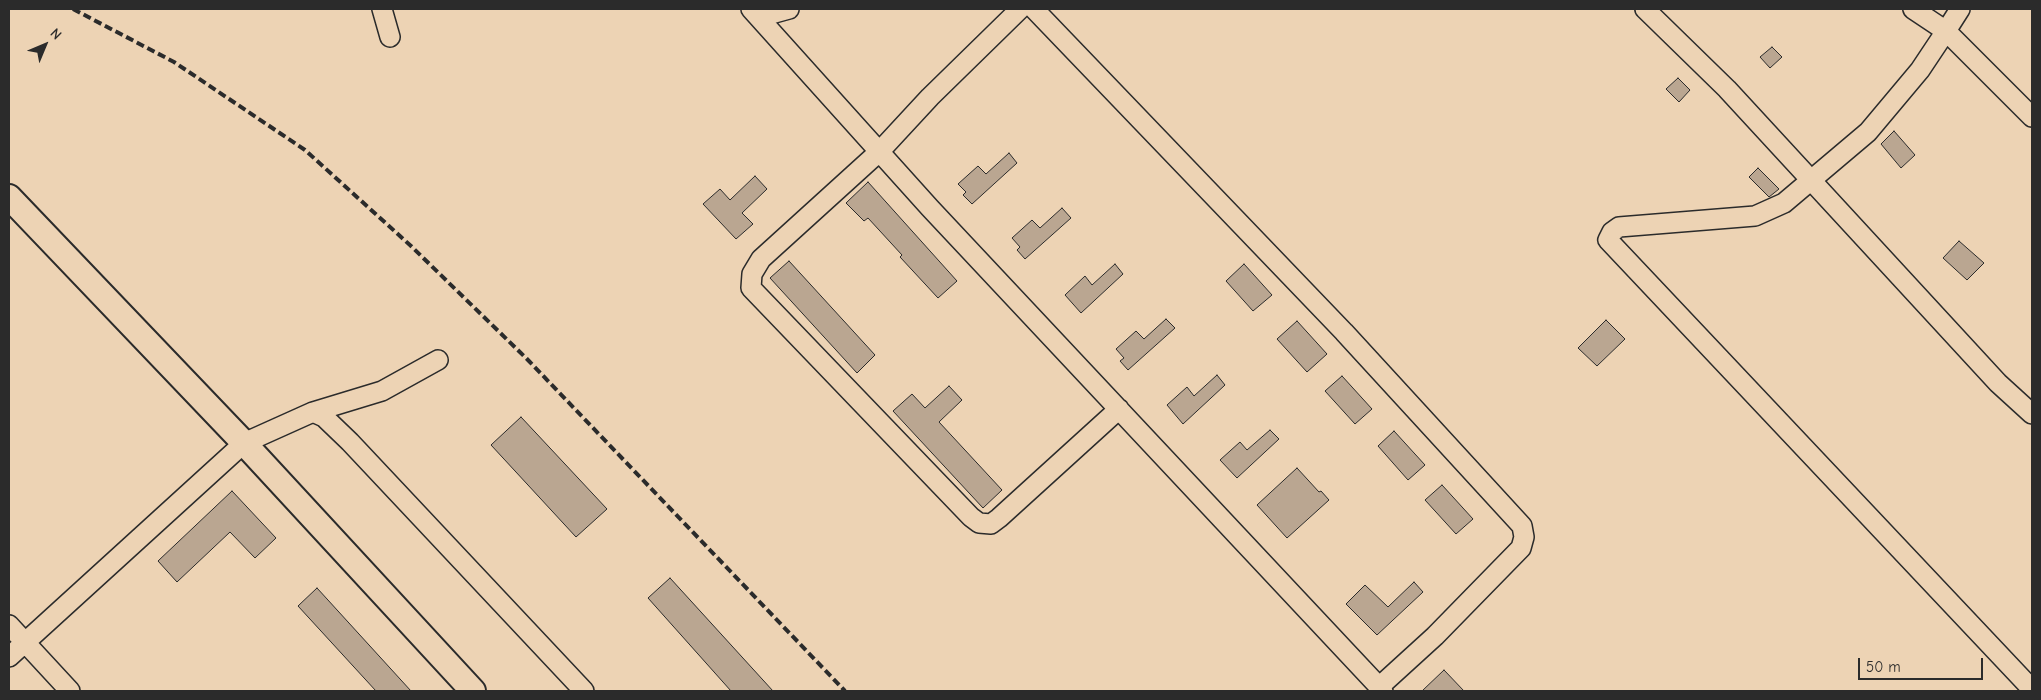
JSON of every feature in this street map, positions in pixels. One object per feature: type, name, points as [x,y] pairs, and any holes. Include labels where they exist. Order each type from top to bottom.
[{"type":"street","points":[[382,9],[390,38]]},
{"type":"street","points":[[756,13],[789,9]]},
{"type":"street","points":[[1020,9],[930,97],[880,151],[760,259],[752,274],[751,288],[971,517],[979,523],[991,524],[999,518],[1119,408]]},
{"type":"street","points":[[756,13],[930,208],[1381,689],[1521,548],[1524,537],[1522,526],[1344,332],[1034,9]]},
{"type":"street","points":[[1645,9],[1727,89],[1998,383],[2032,414]]},
{"type":"street","points":[[1913,9],[1946,31],[2032,117]]},
{"type":"street","points":[[1960,9],[1920,70],[1868,132],[1812,182],[1784,203],[1755,216],[1619,227],[1609,235],[1609,242],[2026,685]]},
{"type":"street","points":[[9,197],[244,444],[473,691]]},
{"type":"street","points":[[9,657],[244,444],[313,412],[382,392],[438,360]]},
{"type":"street","points":[[313,412],[324,417],[350,442],[584,691]]},
{"type":"street","points":[[9,625],[70,691]]},
{"type":"building","points":[[1772,47],[1782,57],[1770,68],[1760,57]]},
{"type":"building","points":[[1678,78],[1690,90],[1679,102],[1666,89]]},
{"type":"building","points":[[1894,131],[1915,155],[1901,168],[1881,144]]},
{"type":"building","points":[[1009,153],[1017,163],[972,204],[963,195],[966,192],[958,184],[978,166],[986,174]]},
{"type":"building","points":[[1758,168],[1779,189],[1769,197],[1749,177]]},
{"type":"building","points":[[755,176],[767,189],[742,213],[753,224],[736,239],[703,204],[720,189],[730,200]]},
{"type":"building","points":[[868,182],[957,281],[938,298],[900,257],[902,255],[868,218],[864,221],[846,203]]},
{"type":"building","points":[[1062,208],[1071,218],[1025,259],[1017,250],[1020,247],[1012,238],[1032,220],[1040,228]]},
{"type":"building","points":[[1959,241],[1984,263],[1967,280],[1943,258]]},
{"type":"building","points":[[789,261],[875,355],[857,373],[770,278]]},
{"type":"building","points":[[1115,264],[1123,274],[1081,313],[1065,295],[1085,276],[1092,285]]},
{"type":"building","points":[[1244,264],[1272,295],[1253,311],[1226,281]]},
{"type":"building","points":[[1166,319],[1175,328],[1128,370],[1120,361],[1124,358],[1116,349],[1136,331],[1144,339]]},
{"type":"building","points":[[1606,320],[1625,339],[1597,366],[1578,348]]},
{"type":"building","points":[[1297,321],[1327,354],[1307,372],[1277,339]]},
{"type":"building","points":[[1217,375],[1225,385],[1183,424],[1167,405],[1187,387],[1194,396]]},
{"type":"building","points":[[1342,376],[1372,409],[1355,424],[1325,391]]},
{"type":"building","points":[[949,386],[962,400],[939,422],[1002,490],[983,508],[893,411],[912,394],[925,408]]},
{"type":"building","points":[[521,417],[607,509],[576,537],[491,445]]},
{"type":"building","points":[[1270,430],[1279,439],[1237,478],[1220,460],[1240,442],[1247,450]]},
{"type":"building","points":[[1394,431],[1425,465],[1408,480],[1378,446]]},
{"type":"building","points":[[1297,468],[1329,500],[1287,538],[1257,505]]},
{"type":"building","points":[[1442,485],[1473,519],[1456,534],[1425,500]]},
{"type":"building","points":[[232,491],[276,538],[255,558],[230,532],[177,582],[158,561]]},
{"type":"building","points":[[670,578],[773,691],[731,691],[648,598]]},
{"type":"building","points":[[1414,582],[1423,592],[1377,635],[1346,604],[1365,585],[1388,607]]},
{"type":"building","points":[[317,588],[411,691],[376,691],[298,606]]},
{"type":"building","points":[[1444,670],[1464,691],[1422,691]]},
{"type":"railway","points":[[73,9],[174,62],[305,150],[411,246],[527,359],[845,691]]}]
